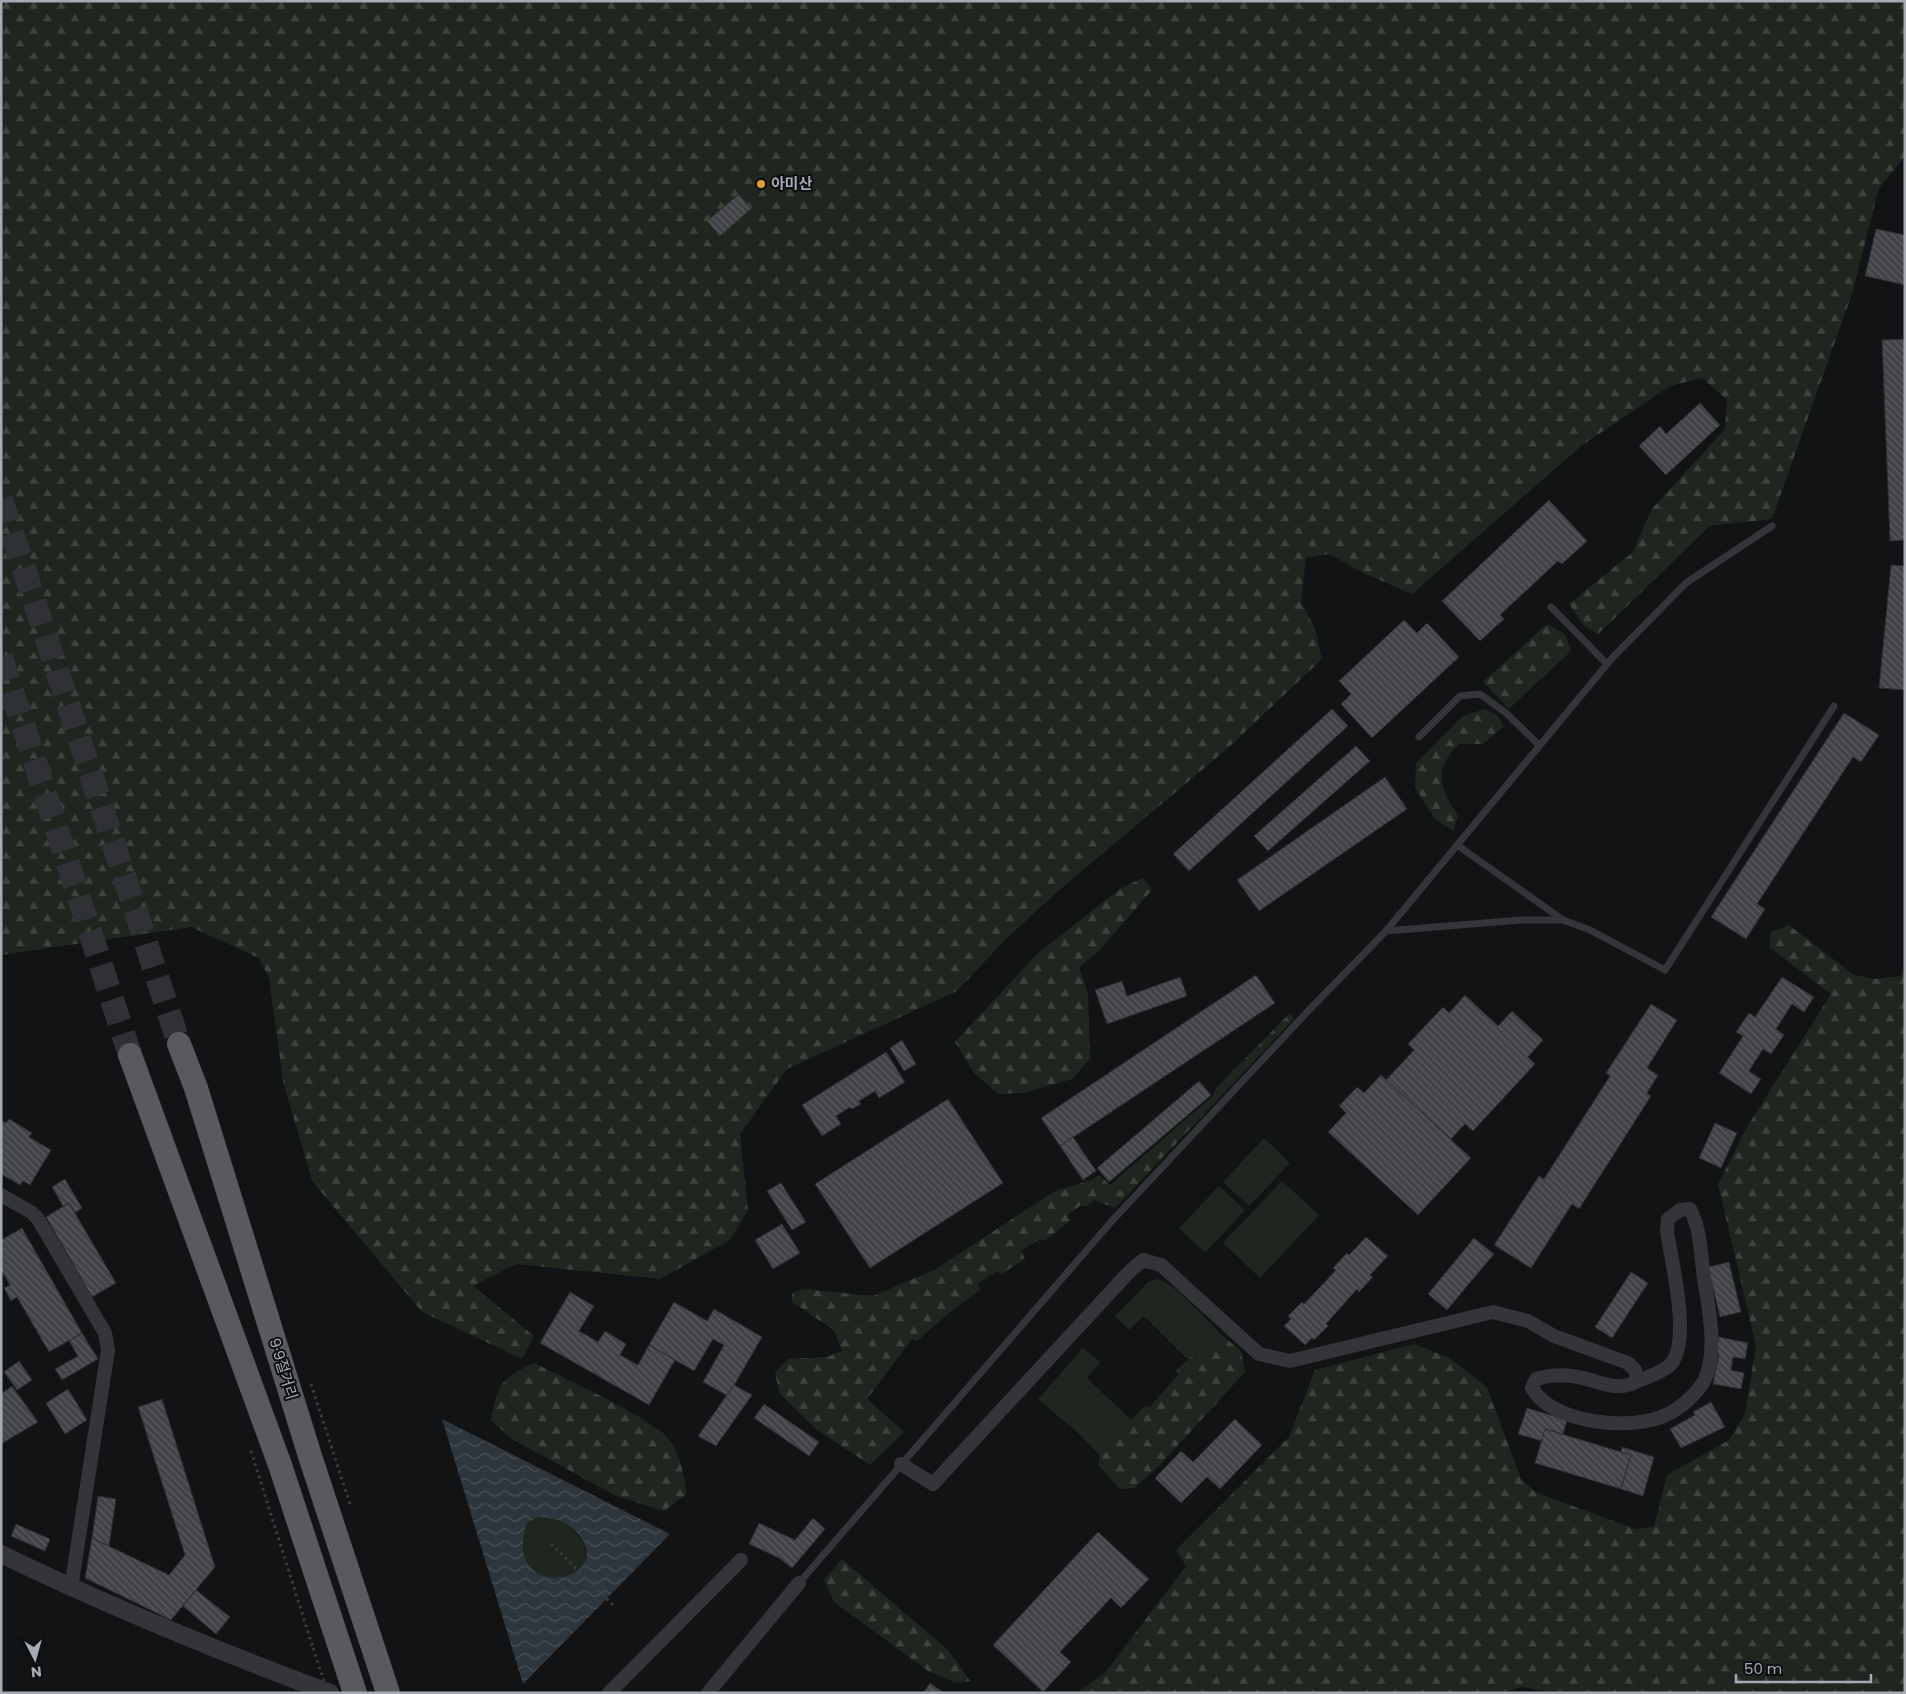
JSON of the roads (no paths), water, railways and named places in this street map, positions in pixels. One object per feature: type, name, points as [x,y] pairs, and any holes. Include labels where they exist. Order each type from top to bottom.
[{"type":"highway","name":"9·9절거리","points":[[179,1044],[196,1088],[310,1456],[388,1693]]},
{"type":"highway","points":[[130,1055],[280,1465],[355,1693]]},
{"type":"street","points":[[1,1195],[30,1212],[38,1219],[105,1332],[108,1342],[71,1588]]},
{"type":"street","points":[[1690,1209],[1697,1223],[1710,1312],[1711,1361],[1704,1381],[1684,1403],[1668,1414],[1646,1422],[1610,1423],[1569,1416],[1538,1399],[1532,1388],[1536,1379],[1552,1374],[1578,1377],[1616,1388],[1629,1386],[1638,1381],[1670,1365],[1678,1350],[1680,1328],[1667,1231],[1668,1219],[1680,1210],[1690,1209]]},
{"type":"street","points":[[901,1464],[933,1484],[1129,1272],[1143,1260],[1160,1265],[1259,1354],[1290,1361],[1493,1312],[1528,1321],[1554,1336],[1628,1363],[1635,1370],[1638,1381]]},
{"type":"street","points":[[1,1554],[71,1588],[228,1654],[329,1693]]},
{"type":"street","points":[[609,1693],[741,1560]]},
{"type":"street","points":[[708,1693],[799,1583]]},
{"type":"lane","points":[[799,1583],[1111,1222],[1310,1009],[1386,931],[1607,664],[1686,583],[1772,526]]},
{"type":"lane","points":[[1551,607],[1607,664]]},
{"type":"lane","points":[[1419,737],[1460,696],[1480,694],[1506,713],[1540,745]]},
{"type":"lane","points":[[1457,844],[1563,920],[1590,930],[1665,970],[1834,706]]},
{"type":"lane","points":[[1386,931],[1512,920],[1563,920]]},
{"type":"water","points":[[442,1419],[670,1534],[523,1684]],"holes":[[[538,1517],[562,1522],[572,1528],[581,1538],[587,1554],[582,1566],[571,1574],[556,1577],[541,1575],[529,1565],[523,1548],[527,1523]]]},
{"type":"tunnel","points":[[1,499],[179,1044]]},
{"type":"tunnel","points":[[1,657],[130,1055]]},
{"type":"place","name":"아미산","points":[[761,184]]}]
